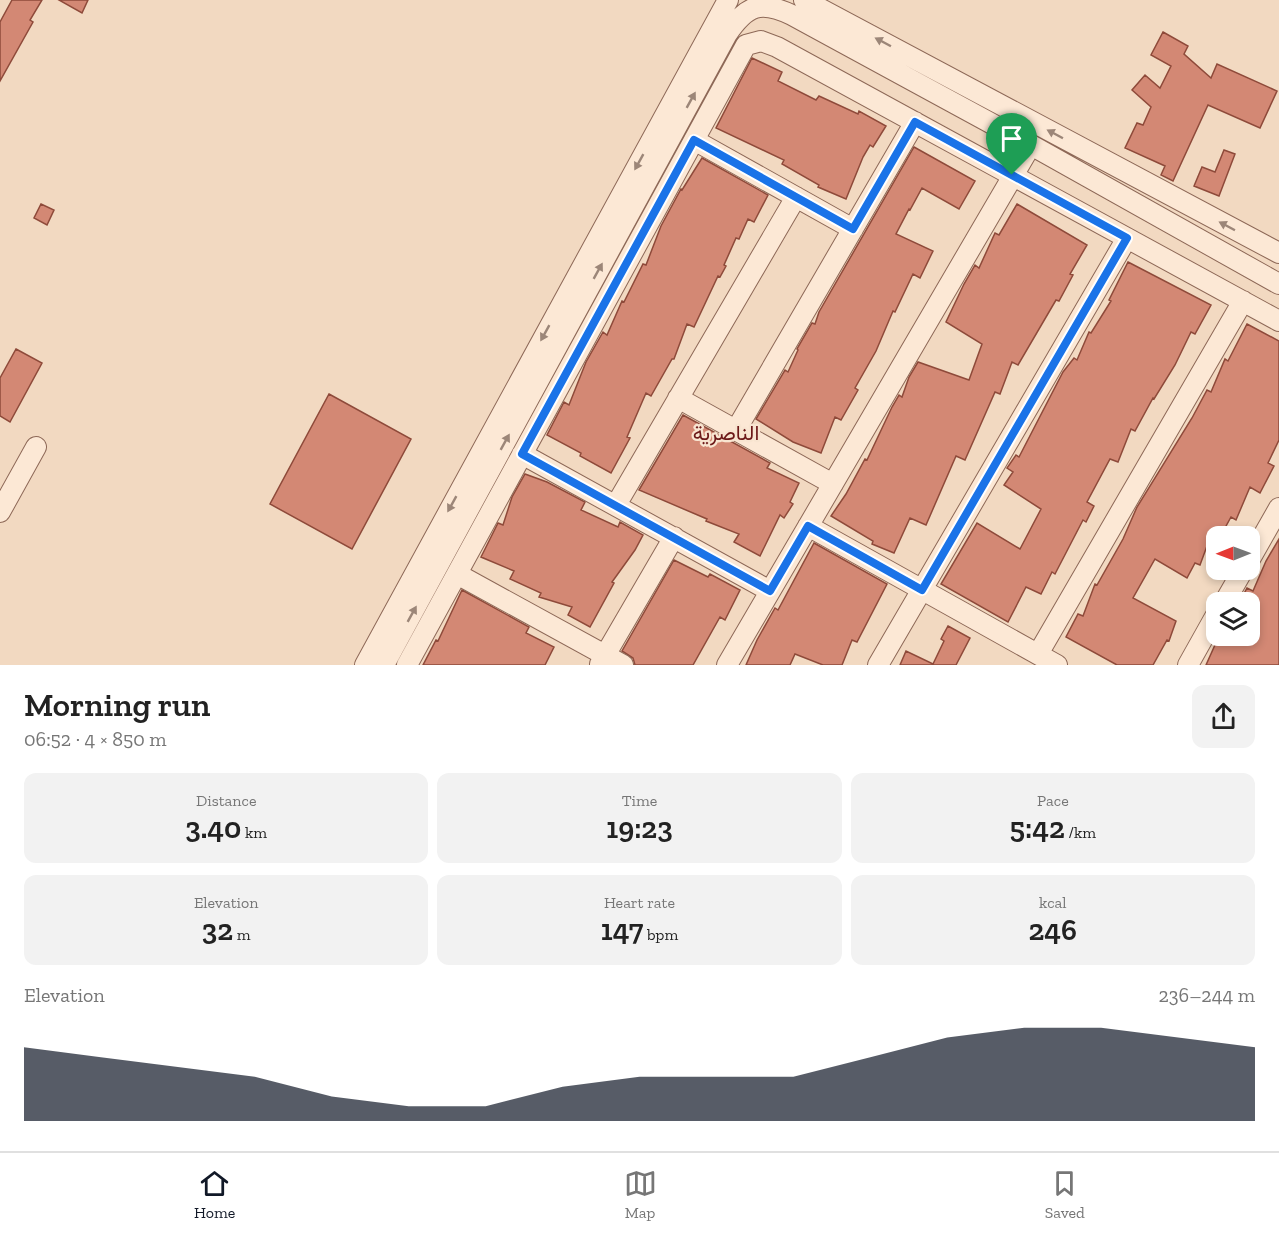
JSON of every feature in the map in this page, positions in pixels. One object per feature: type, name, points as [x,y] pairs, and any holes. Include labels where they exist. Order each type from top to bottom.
[{"type":"street","points":[[365,665],[728,0]]},
{"type":"street","points":[[804,0],[1279,253]]},
{"type":"street","points":[[384,665],[727,34],[751,7],[780,9],[1031,145],[1279,284]]},
{"type":"street","points":[[407,665],[746,45],[761,41],[777,47],[1279,321]]},
{"type":"street","points":[[736,430],[915,122]]},
{"type":"street","points":[[694,140],[853,229]]},
{"type":"street","points":[[727,665],[1031,145]]},
{"type":"street","points":[[616,505],[796,196]]},
{"type":"street","points":[[878,665],[1127,238]]},
{"type":"street","points":[[1038,654],[1243,301]]},
{"type":"street","points":[[678,398],[833,484]]},
{"type":"street","points":[[0,512],[36,447]]},
{"type":"street","points":[[522,454],[770,591]]},
{"type":"street","points":[[1260,541],[1279,508]]},
{"type":"street","points":[[808,526],[1057,665]]},
{"type":"street","points":[[602,659],[674,537]]},
{"type":"street","points":[[457,574],[602,659],[623,665]]},
{"type":"street","points":[[1188,665],[1206,633]]},
{"type":"building","points":[[12,0],[42,0],[30,20],[33,22],[0,81],[0,22]]},
{"type":"building","points":[[59,0],[88,0],[82,13]]},
{"type":"building","points":[[1163,32],[1188,46],[1184,54],[1211,78],[1217,64],[1277,91],[1260,128],[1208,105],[1173,181],[1161,175],[1165,166],[1125,148],[1137,123],[1143,125],[1151,107],[1132,90],[1145,75],[1160,88],[1171,66],[1151,55]]},
{"type":"building","points":[[752,58],[782,72],[778,81],[816,100],[819,96],[858,114],[859,111],[886,126],[873,147],[870,145],[863,157],[846,199],[818,187],[819,185],[782,164],[784,160],[716,128]]},
{"type":"building","points":[[914,147],[975,181],[959,209],[922,188],[909,209],[896,234],[933,251],[920,278],[913,274],[895,312],[893,311],[876,351],[855,388],[858,390],[841,420],[835,417],[821,453],[793,442],[756,419],[785,370],[788,372],[797,349],[812,323],[815,324],[819,312]]},
{"type":"building","points":[[1224,150],[1235,154],[1219,196],[1194,186],[1202,167],[1215,172]]},
{"type":"building","points":[[702,158],[768,195],[754,222],[748,219],[739,239],[736,238],[724,265],[726,266],[720,277],[718,276],[694,327],[687,324],[674,359],[651,396],[646,393],[627,437],[630,438],[611,473],[580,456],[581,453],[547,435],[564,402],[569,405],[586,362],[603,332],[607,335],[622,301],[624,302],[643,264],[646,265],[661,226],[681,189]]},
{"type":"building","points":[[41,204],[54,210],[47,225],[34,218]]},
{"type":"building","points":[[1017,204],[1087,245],[1070,274],[1073,275],[1059,301],[1056,300],[1018,365],[1012,362],[1000,394],[995,392],[965,460],[956,456],[926,525],[910,518],[894,553],[872,544],[873,541],[831,516],[865,459],[867,460],[892,407],[899,395],[902,397],[909,377],[918,362],[969,380],[982,344],[946,322],[975,265],[979,268],[995,233],[999,235]]},
{"type":"building","points":[[1128,262],[1211,305],[1195,334],[1191,332],[1175,365],[1135,431],[1131,429],[1118,462],[1110,459],[1087,502],[1094,506],[1086,522],[1083,520],[1055,574],[1052,572],[1041,594],[1026,587],[1008,622],[941,584],[977,523],[1020,549],[1041,509],[1004,485],[1013,472],[1007,468],[1016,455],[1019,457],[1063,372],[1074,358],[1077,360],[1089,332],[1091,333],[1111,301],[1109,300]]},
{"type":"building","points":[[1247,324],[1279,341],[1279,440],[1268,463],[1274,466],[1260,493],[1250,487],[1236,520],[1231,517],[1226,526],[1206,526],[1206,549],[1200,565],[1195,563],[1187,578],[1155,559],[1133,598],[1176,621],[1169,641],[1167,640],[1153,665],[1117,665],[1066,637],[1078,614],[1083,616],[1095,584],[1097,585],[1123,539],[1137,507],[1207,390],[1211,392],[1225,359],[1228,361]]},
{"type":"building","points":[[16,349],[42,363],[10,422],[0,416],[0,378]]},
{"type":"building","points":[[329,394],[411,439],[352,549],[270,504]]},
{"type":"building","points":[[683,415],[770,463],[767,468],[799,483],[790,502],[793,504],[784,518],[780,515],[760,556],[734,542],[739,534],[639,490]]},
{"type":"building","points":[[525,474],[547,482],[585,502],[581,510],[618,527],[620,522],[643,535],[612,582],[614,583],[590,627],[568,615],[572,607],[539,597],[541,593],[510,579],[514,571],[481,557],[498,523],[503,525],[512,497]]},
{"type":"building","points":[[1279,539],[1279,665],[1206,665],[1215,646],[1260,646],[1260,592],[1245,592],[1247,588],[1253,591],[1258,580],[1260,580],[1266,561]]},
{"type":"building","points":[[814,543],[887,584],[857,642],[852,640],[842,665],[823,665],[795,654],[790,665],[746,665],[757,640],[775,608],[778,610]]},
{"type":"building","points":[[674,560],[708,577],[710,574],[740,590],[725,620],[720,617],[693,665],[635,665],[633,658],[622,651]]},
{"type":"building","points":[[462,590],[529,627],[526,633],[554,647],[545,665],[423,665],[436,640],[438,641]]},
{"type":"building","points":[[948,626],[970,638],[956,665],[900,665],[906,651],[933,664]]},
{"type":"district","name":"الناصرية","points":[[726,432]]},
{"type":"route","points":[[915,122],[1012,175],[1127,238],[922,590],[808,526],[770,591],[522,454],[694,140],[853,229],[915,122]]}]
